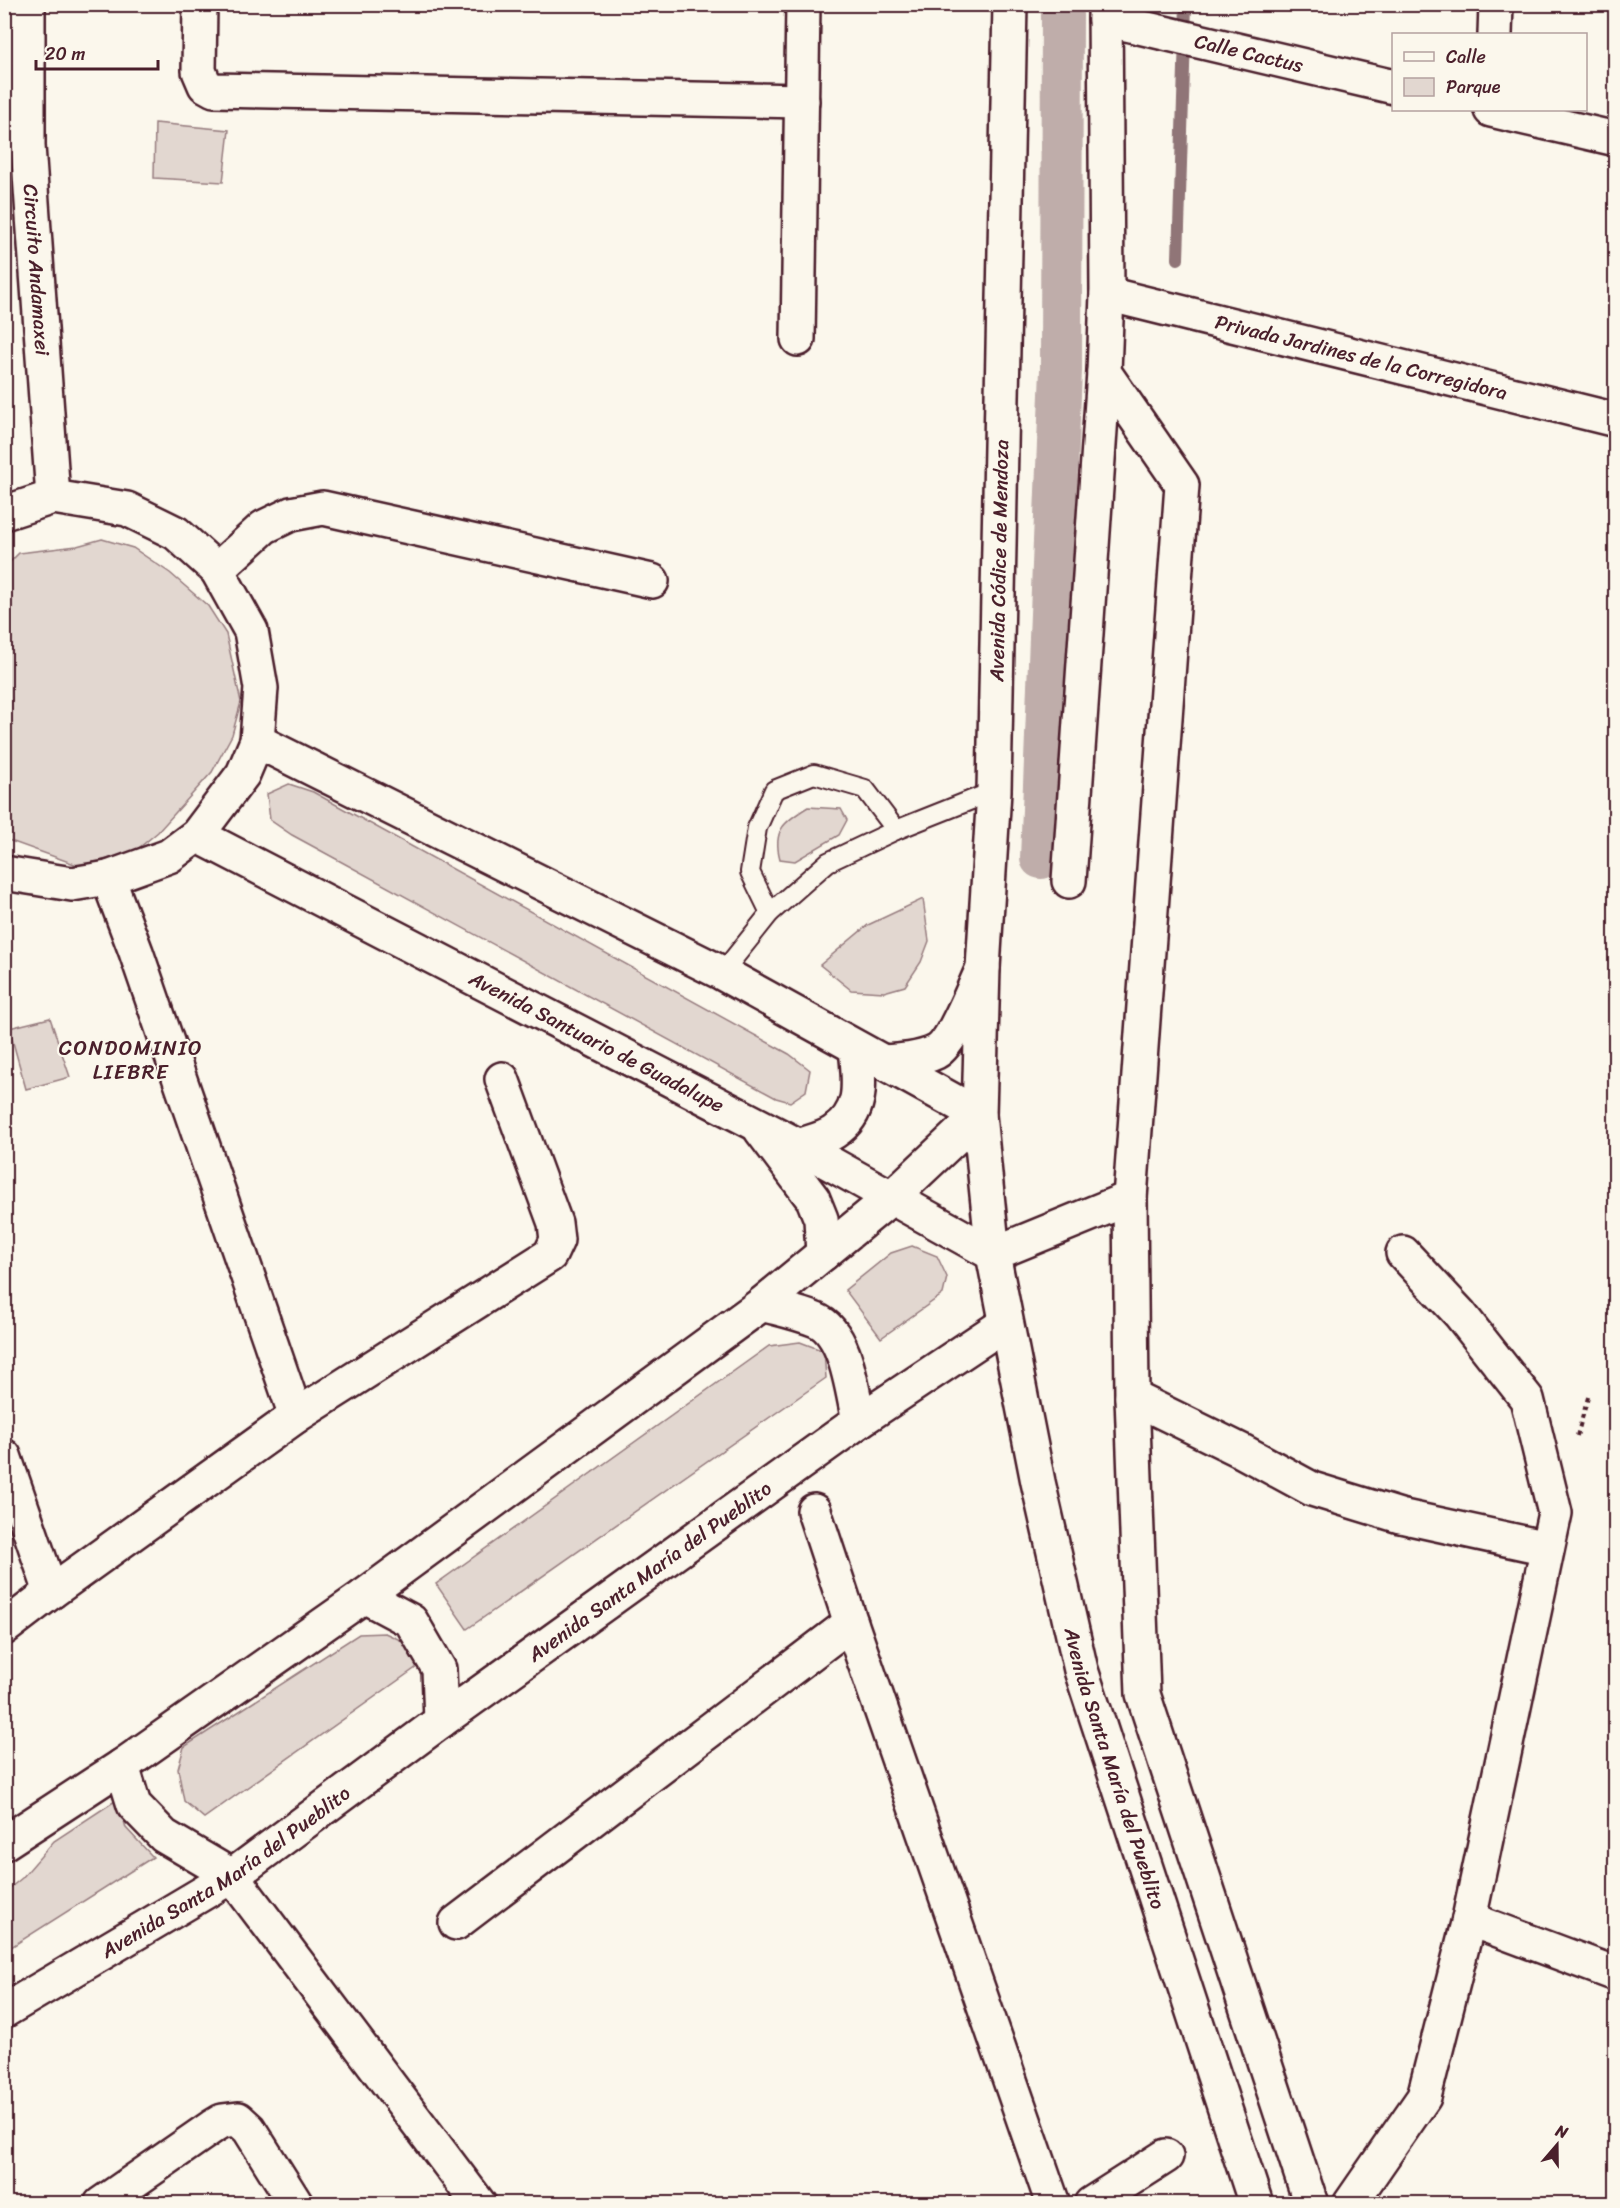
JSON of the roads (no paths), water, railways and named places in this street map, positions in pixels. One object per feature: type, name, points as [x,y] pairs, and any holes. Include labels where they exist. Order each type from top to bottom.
[{"type":"street","name":"Circuito Andamaxei","points":[[28,4],[28,147],[53,497]]},
{"type":"street","points":[[200,4],[199,71],[205,86],[214,90],[802,101]]},
{"type":"street","points":[[798,339],[803,4]]},
{"type":"street","name":"Avenida Códice de Mendoza","points":[[993,1254],[978,1115],[982,968],[994,791],[1010,4]]},
{"type":"street","points":[[1495,33],[1496,4]]},
{"type":"street","points":[[1069,881],[1104,372],[1107,294],[1105,12]]},
{"type":"street","name":"Calle Cactus","points":[[1105,12],[1392,86]]},
{"type":"street","points":[[1496,111],[1616,139]]},
{"type":"street","name":"Privada Jardines de la Corregidora","points":[[1107,294],[1616,420]]},
{"type":"street","points":[[1104,372],[1182,485],[1130,1198],[1132,1397],[1143,1694],[1311,2204]]},
{"type":"street","points":[[4,513],[53,497],[127,509],[176,533],[217,570],[251,631],[261,688],[257,741],[243,774],[197,835],[169,856],[108,878],[72,884],[4,873]]},
{"type":"street","points":[[217,570],[264,527],[291,514],[323,508],[652,581]]},
{"type":"street","points":[[4,1843],[122,1766],[364,1596],[762,1304],[892,1197],[978,1115],[722,974],[257,741]]},
{"type":"street","name":"Avenida Santuario de Guadalupe","points":[[197,835],[799,1146],[993,1254]]},
{"type":"street","points":[[108,878],[136,952],[296,1416]]},
{"type":"street","points":[[869,1055],[913,1059],[938,1051],[953,1032],[982,968]]},
{"type":"street","points":[[799,1146],[833,1133],[852,1114],[869,1055]]},
{"type":"street","points":[[4,1628],[296,1416],[550,1255],[557,1240],[555,1223],[502,1079]]},
{"type":"street","points":[[756,1124],[813,1199],[821,1219],[823,1254]]},
{"type":"street","points":[[993,1254],[1130,1198]]},
{"type":"street","points":[[1350,2204],[1424,2097],[1469,1919],[1555,1513],[1527,1399],[1460,1314],[1403,1253]]},
{"type":"street","name":"Avenida Santa María del Pueblito","points":[[993,1254],[1038,1482],[1081,1670],[1256,2204]]},
{"type":"street","points":[[762,1304],[818,1321],[836,1338],[847,1365],[859,1421]]},
{"type":"street","name":"Avenida Santa María del Pueblito","points":[[4,2011],[232,1876],[441,1721],[859,1421],[1006,1323]]},
{"type":"street","points":[[1132,1397],[1240,1450],[1312,1490],[1400,1516],[1547,1548]]},
{"type":"street","points":[[4,1456],[51,1592]]},
{"type":"street","points":[[814,1510],[851,1623],[1053,2204]]},
{"type":"street","points":[[364,1596],[411,1622],[439,1669],[441,1721]]},
{"type":"street","points":[[456,1923],[851,1623]]},
{"type":"street","points":[[122,1766],[134,1805],[164,1836],[232,1876],[479,2204]]},
{"type":"street","points":[[1469,1919],[1616,1974]]},
{"type":"street","points":[[101,2204],[212,2127],[222,2121],[238,2119],[249,2129],[296,2204]]},
{"type":"street","points":[[1091,2204],[1166,2156]]},
{"type":"lane","points":[[770,913],[750,872],[757,828],[774,790],[814,774],[865,789],[896,830]]},
{"type":"lane","points":[[722,974],[770,913],[828,862],[896,830],[994,791]]},
{"type":"waterway","points":[[1041,858],[1061,370],[1062,4]]},
{"type":"waterway","points":[[1178,259],[1186,4]]},
{"type":"district","name":"CONDOMINIO LIEBRE","points":[[131,1060]]}]
